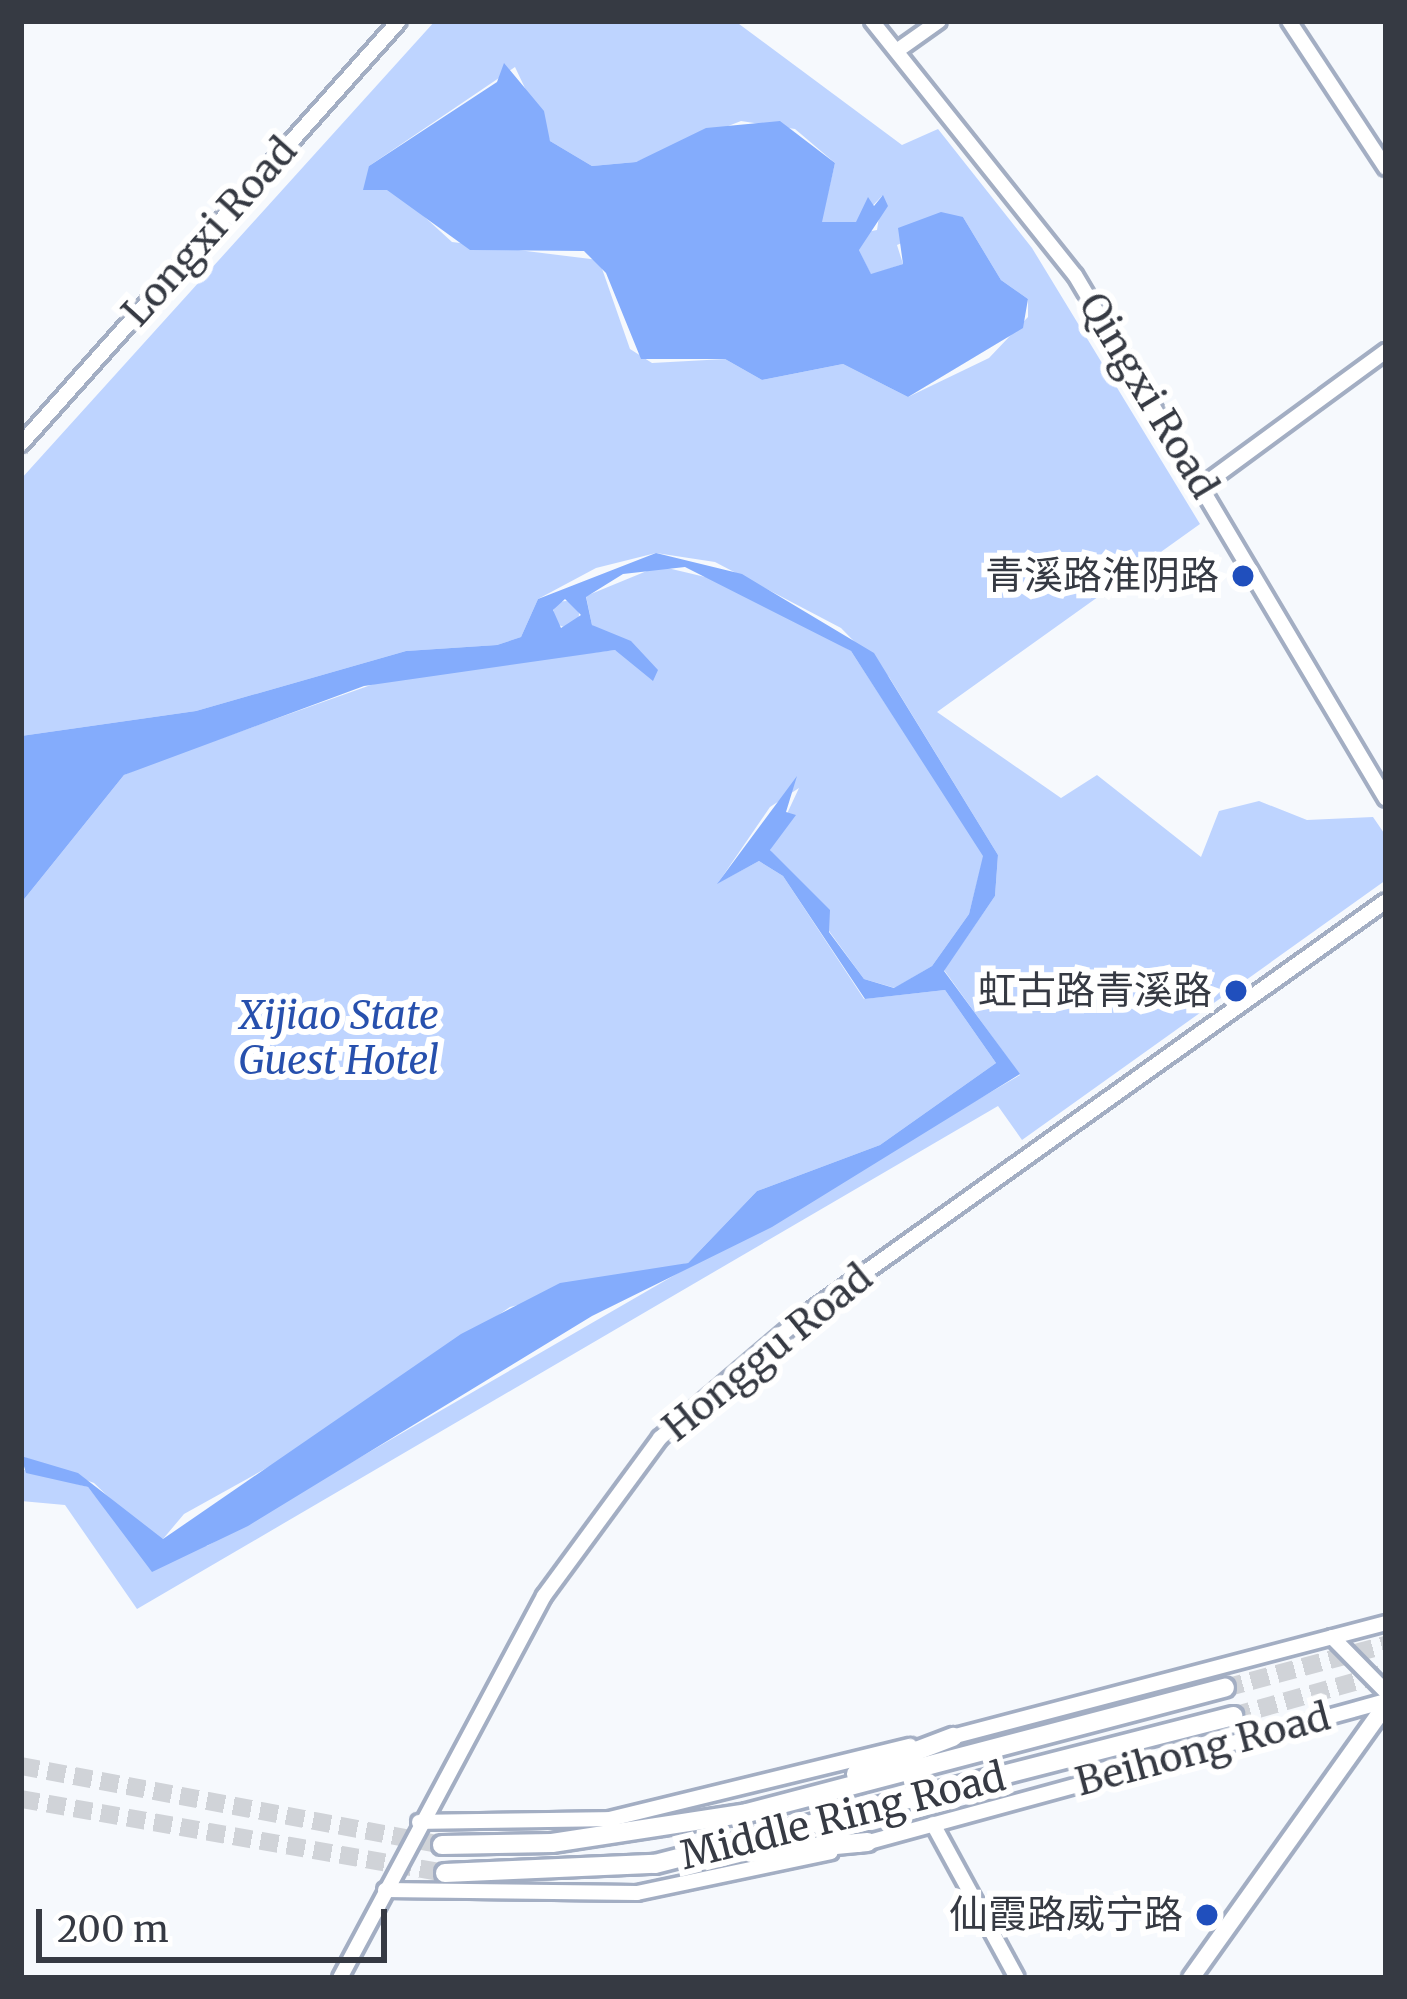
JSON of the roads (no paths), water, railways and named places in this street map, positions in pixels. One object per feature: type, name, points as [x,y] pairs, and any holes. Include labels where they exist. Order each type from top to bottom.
[{"type":"highway","name":"Middle Ring Road","points":[[442,1845],[552,1844],[767,1808],[1225,1688]]},
{"type":"highway","name":"Middle Ring Road","points":[[446,1873],[674,1860],[1233,1716]]},
{"type":"highway","points":[[767,1808],[952,1737]]},
{"type":"highway","points":[[674,1860],[867,1842]]},
{"type":"main road","points":[[1191,1978],[1386,1699]]},
{"type":"street","name":"Longxi Road","points":[[21,444],[398,21]]},
{"type":"street","name":"Qingxi Road","points":[[872,21],[1045,230],[1386,799]]},
{"type":"street","points":[[898,50],[939,21]]},
{"type":"street","points":[[1289,21],[1386,168]]},
{"type":"street","points":[[1202,486],[1386,351]]},
{"type":"street","name":"Honggu Road","points":[[340,1978],[419,1822],[584,1532],[677,1422],[800,1318],[1386,901]]},
{"type":"street","name":"Beihong Road","points":[[419,1822],[610,1820],[1386,1624]]},
{"type":"street","points":[[1332,1637],[1386,1699]]},
{"type":"street","name":"Beihong Road","points":[[385,1890],[637,1893],[867,1842],[1386,1699]]},
{"type":"street","points":[[933,1824],[1016,1978]]},
{"type":"water","points":[[504,63],[544,111],[550,141],[592,166],[636,162],[706,128],[780,121],[835,163],[822,222],[856,222],[868,197],[874,206],[883,195],[888,206],[859,250],[871,274],[903,264],[898,228],[941,212],[963,217],[1001,280],[1028,299],[1023,328],[908,397],[843,364],[762,380],[725,359],[641,359],[606,273],[584,251],[470,250],[387,190],[363,190],[369,166],[497,82]]},
{"type":"water","points":[[656,553],[742,574],[874,653],[998,855],[995,896],[944,971],[1020,1074],[772,1227],[592,1316],[248,1526],[152,1572],[88,1487],[26,1473],[21,1456],[78,1473],[163,1539],[461,1334],[560,1283],[688,1263],[757,1191],[880,1145],[996,1063],[945,990],[865,999],[783,876],[759,861],[717,884],[797,776],[786,812],[796,815],[770,850],[830,910],[829,932],[864,979],[894,988],[932,966],[969,914],[983,856],[851,651],[685,567],[623,574],[586,597],[592,625],[631,641],[658,670],[653,681],[615,650],[364,686],[124,775],[21,903],[21,736],[196,711],[406,651],[497,645],[521,637],[538,599]],"holes":[[[565,599],[581,615],[561,628],[553,610]]]},
{"type":"tunnel","points":[[1225,1688],[1386,1645]]},
{"type":"tunnel","points":[[1233,1716],[1386,1673]]},
{"type":"tunnel","points":[[21,1766],[442,1845]]},
{"type":"tunnel","points":[[21,1799],[445,1873]]},
{"type":"place","name":"青溪路淮阴路","points":[[1243,576]]},
{"type":"place","name":"虹古路青溪路","points":[[1236,991]]},
{"type":"place","name":"仙霞路威宁路","points":[[1207,1915]]},
{"type":"park label","name":"Xijiao State Guest Hotel","points":[[339,1040]]}]
